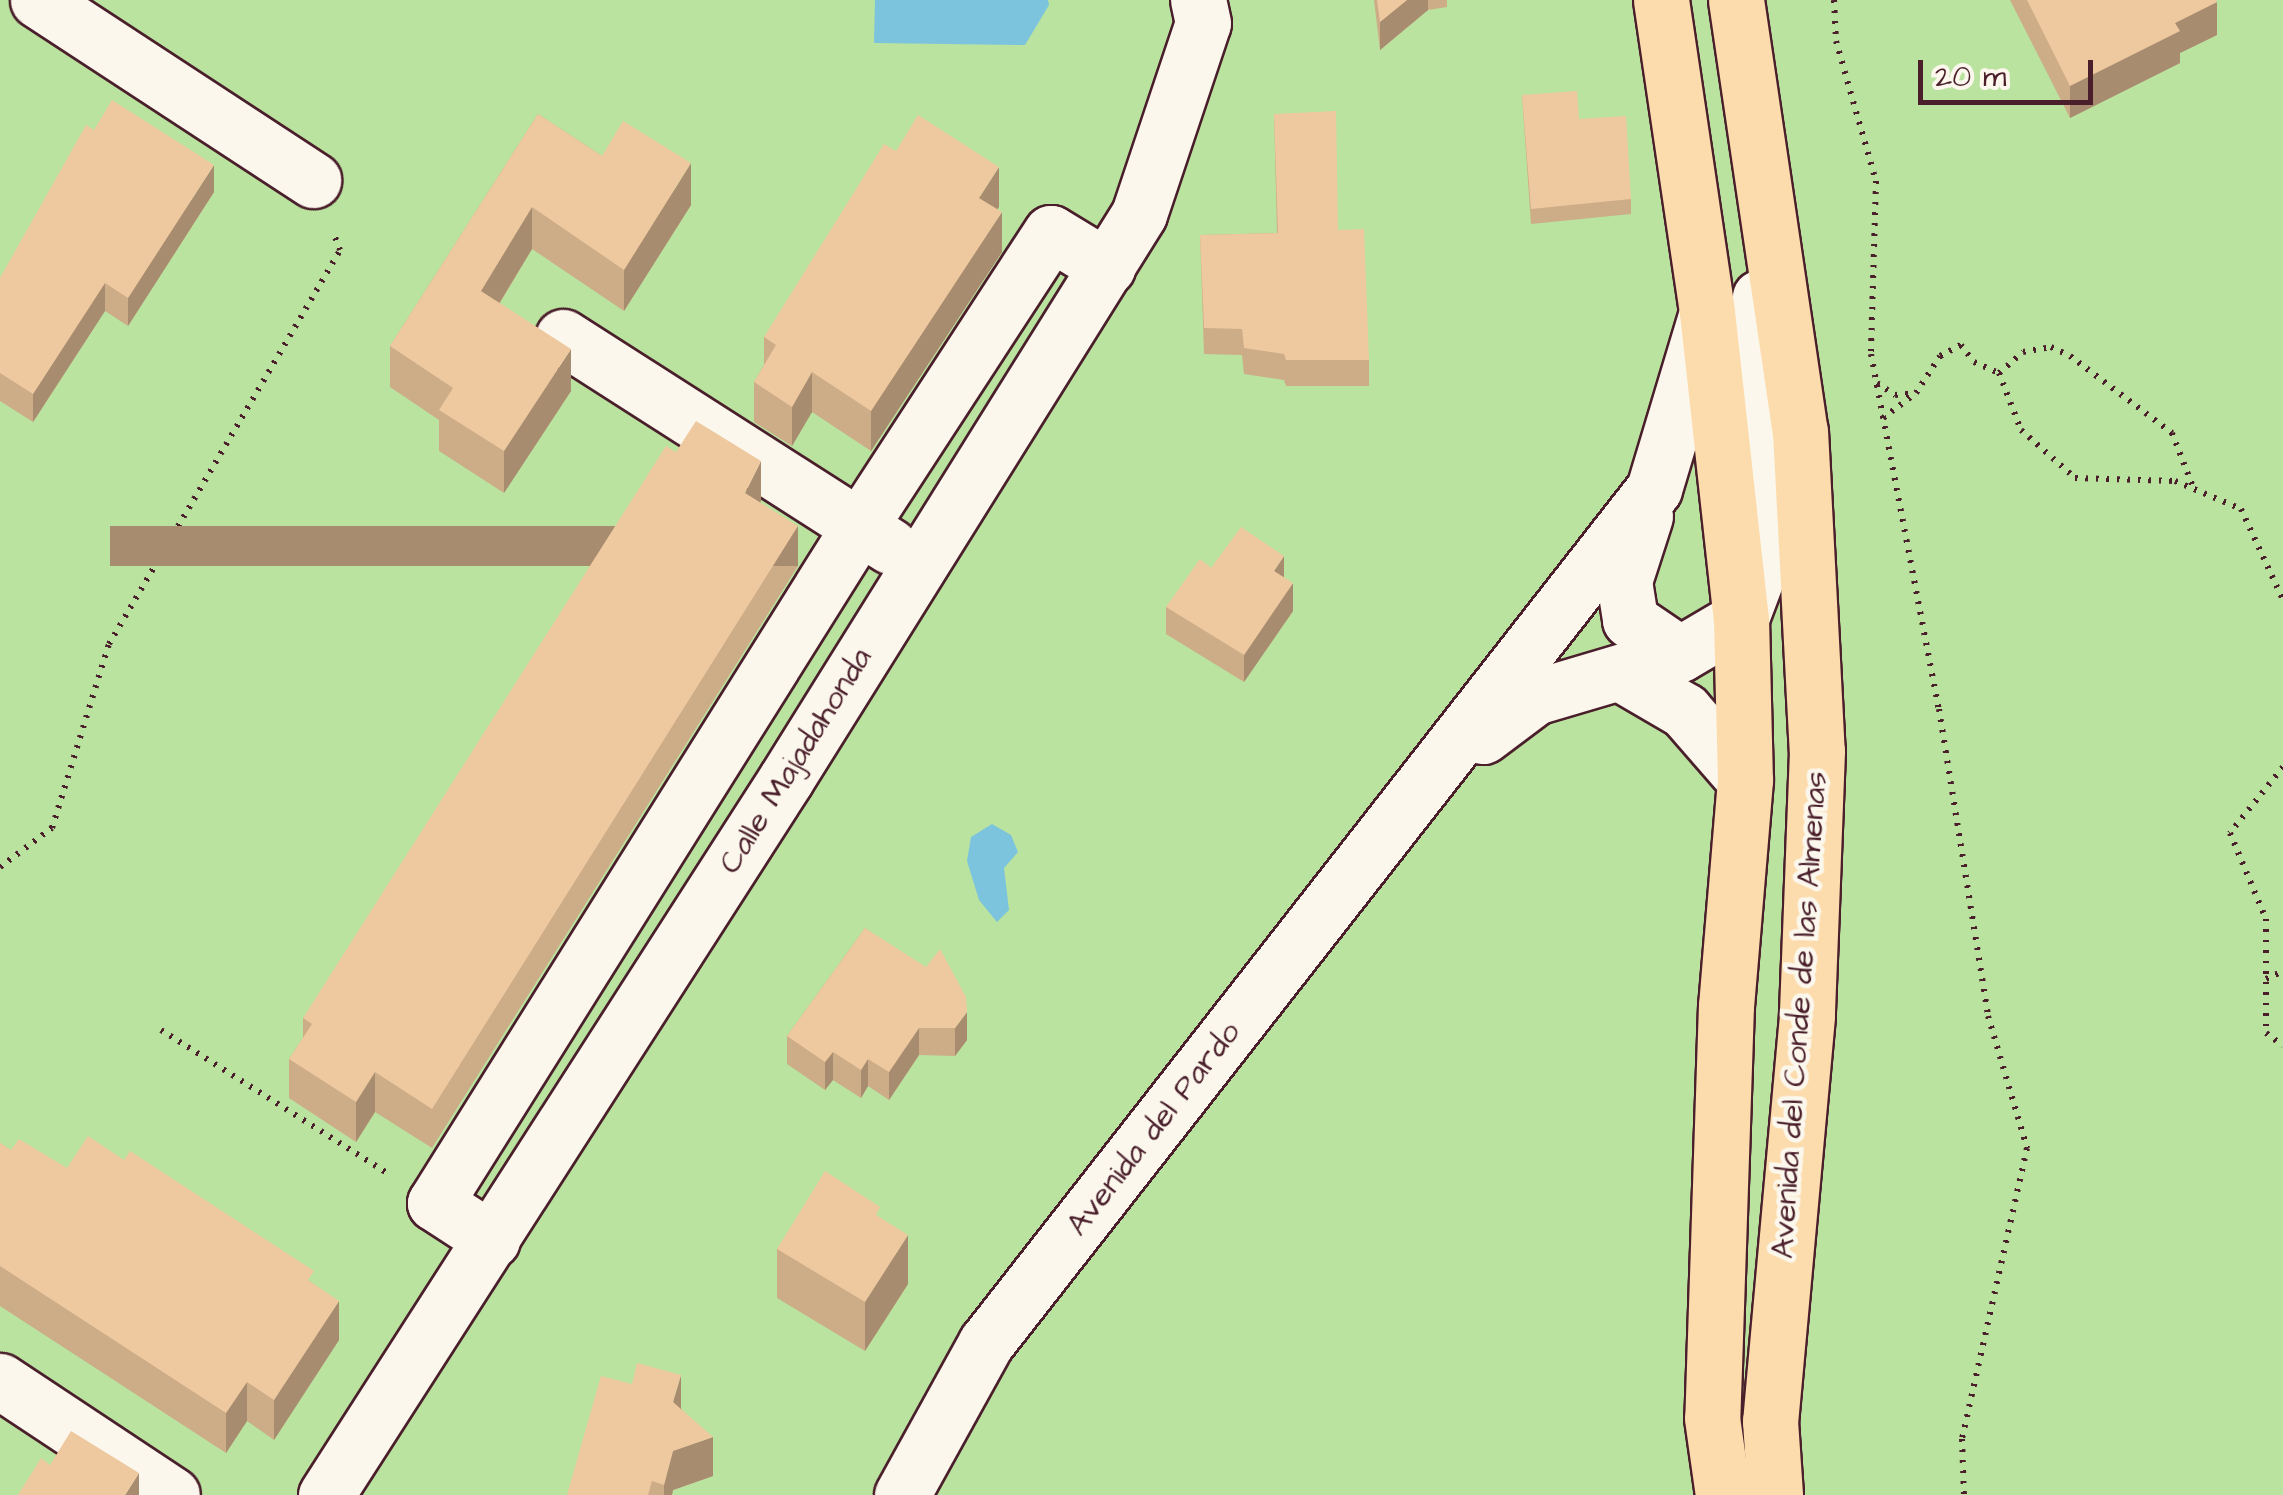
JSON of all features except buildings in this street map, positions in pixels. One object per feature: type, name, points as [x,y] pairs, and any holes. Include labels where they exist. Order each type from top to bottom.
[{"type":"main road","name":"Avenida del Conde de las Almenas","points":[[1661,0],[1707,312],[1741,618],[1744,780],[1726,1005],[1712,1418],[1723,1495]]},
{"type":"main road","name":"Avenida del Conde de las Almenas","points":[[1739,0],[1800,430],[1817,750],[1807,1016],[1770,1421],[1775,1495]]},
{"type":"street","points":[[38,0],[312,180]]},
{"type":"street","name":"Calle Majadahonda","points":[[326,1495],[492,1240],[1139,214],[1204,24],[1198,0]]},
{"type":"street","points":[[1430,778],[1535,697],[1680,654],[1741,618],[1772,536],[1748,66]]},
{"type":"street","points":[[492,1240],[435,1204],[860,526],[1051,233],[1107,267]]},
{"type":"street","points":[[1680,654],[1630,620],[1624,581],[1707,312]]},
{"type":"street","points":[[563,337],[918,564]]},
{"type":"street","points":[[1430,778],[1654,490]]},
{"type":"street","points":[[1620,673],[1685,711],[1744,780]]},
{"type":"street","name":"Avenida del Pardo","points":[[902,1495],[986,1343],[1430,778]]},
{"type":"street","points":[[0,1381],[172,1495]]},
{"type":"path","points":[[1834,0],[1836,41],[1876,181],[1871,354],[1988,1016],[2027,1148],[1962,1439],[1964,1495]]},
{"type":"path","points":[[0,866],[52,828],[109,644],[340,250],[312,180]]},
{"type":"path","points":[[1883,418],[1916,394],[1940,356],[1961,345],[1974,362],[1999,373],[2021,430],[2075,478],[2175,481],[2240,509],[2283,600]]},
{"type":"path","points":[[1999,373],[2023,352],[2051,346],[2070,356],[2172,434],[2193,489]]},
{"type":"path","points":[[1877,383],[1894,395],[1916,394]]},
{"type":"path","points":[[2283,767],[2230,833],[2266,919],[2266,1033],[2283,1046]]},
{"type":"path","points":[[2266,979],[2283,971]]},
{"type":"path","points":[[160,1030],[435,1204]]},
{"type":"green space","points":[[0,0],[2283,0],[2283,1495],[0,1495]]},
{"type":"water","points":[[875,0],[1048,0],[1049,5],[1025,45],[874,43]]},
{"type":"water","points":[[992,824],[1011,835],[1018,852],[1004,868],[1009,910],[997,922],[979,900],[967,861],[971,837]]}]
